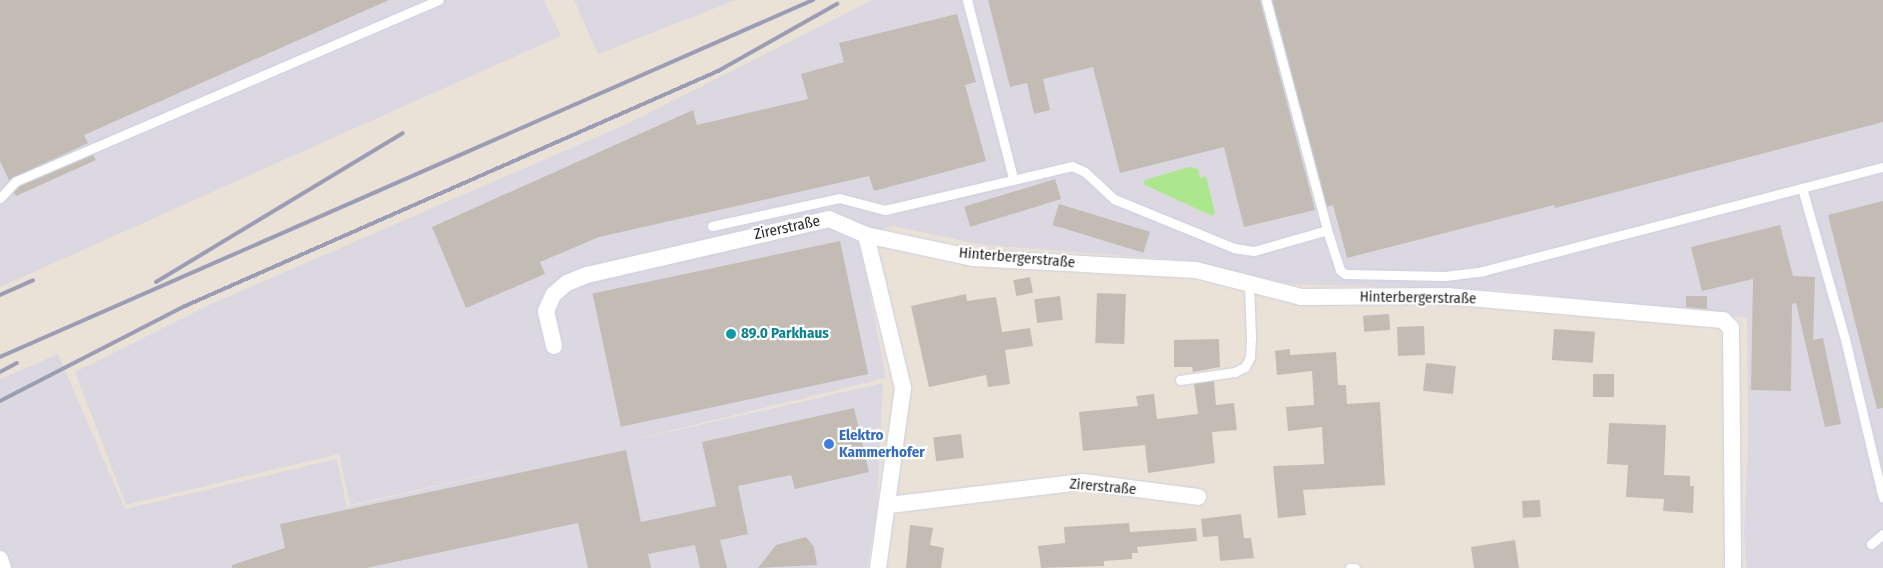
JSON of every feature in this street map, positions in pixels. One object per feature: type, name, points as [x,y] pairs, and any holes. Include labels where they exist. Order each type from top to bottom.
[{"type":"street","name":"Zirerstraße","points":[[554,346],[545,315],[547,307],[560,288],[588,275],[814,220],[829,219],[866,235]]},
{"type":"street","name":"Hinterbergerstraße","points":[[866,235],[973,258],[1196,270],[1301,297],[1446,296],[1723,320],[1731,328],[1733,568]]},
{"type":"street","points":[[866,235],[903,388],[889,505],[878,568]]},
{"type":"street","name":"Zirerstraße","points":[[889,505],[1083,482],[1198,497]]},
{"type":"street","points":[[0,559],[3,568]]},
{"type":"lane","points":[[0,198],[16,181],[439,0]]},
{"type":"lane","points":[[967,0],[1013,178]]},
{"type":"lane","points":[[1266,0],[1327,230],[1340,270],[1344,274],[1461,275],[1883,167]]},
{"type":"lane","points":[[712,226],[839,198],[885,210],[1013,178],[1076,167],[1114,199],[1246,251],[1327,230]]},
{"type":"lane","points":[[1802,188],[1845,339],[1883,498]]},
{"type":"lane","points":[[1180,380],[1235,372],[1245,367],[1250,357],[1251,344],[1248,284]]},
{"type":"lane","points":[[1871,544],[1883,534]]},
{"type":"lane","points":[[1350,568],[1355,568]]},
{"type":"shaded area","points":[[0,0],[544,0],[561,36],[0,287]]},
{"type":"shaded area","points":[[574,0],[736,0],[598,54]]},
{"type":"shaded area","points":[[872,0],[1883,0],[1883,568],[1746,568],[1744,531],[1748,443],[1747,318],[1500,290],[1289,284],[1184,260],[982,245],[892,226],[870,234],[861,247],[886,378],[612,445],[883,383],[877,508],[867,568],[0,568],[0,379],[58,354],[125,509],[337,459],[347,507],[552,460],[350,505],[339,454],[126,505],[75,372],[213,303],[629,123]]},
{"type":"green space","points":[[1189,167],[1198,169],[1200,178],[1206,176],[1215,213],[1212,216],[1143,184],[1145,180]]},
{"type":"building","points":[[0,0],[389,0],[84,135],[88,143],[9,180],[0,161]]},
{"type":"building","points":[[988,0],[1260,0],[1315,210],[1244,227],[1224,147],[1120,173],[1093,67],[1043,79],[1050,110],[1034,114],[1027,83],[1010,87]]},
{"type":"building","points":[[1272,0],[1883,0],[1883,122],[1555,208],[1554,205],[1347,258],[1333,205],[1327,207]]},
{"type":"building","points":[[957,14],[976,82],[965,85],[986,161],[874,191],[869,176],[599,237],[540,262],[545,274],[466,308],[432,227],[693,110],[697,125],[808,99],[801,74],[844,62],[839,43]]},
{"type":"building","points":[[93,155],[96,160],[16,196],[14,192],[20,186]]},
{"type":"building","points":[[1055,179],[1061,199],[970,227],[964,207]]},
{"type":"building","points":[[1883,201],[1883,408],[1877,409],[1828,215]]},
{"type":"building","points":[[1059,204],[1150,232],[1143,253],[1053,225]]},
{"type":"building","points":[[1780,225],[1793,276],[1815,277],[1813,340],[1823,338],[1841,424],[1825,427],[1796,303],[1792,304],[1791,391],[1751,390],[1753,279],[1702,291],[1691,247]]},
{"type":"building","name":"89.0 Parkhaus","points":[[840,241],[868,374],[621,427],[593,294]]},
{"type":"building","points":[[1030,277],[1033,293],[1016,296],[1013,280]]},
{"type":"building","points":[[1097,293],[1126,294],[1124,344],[1095,343]]},
{"type":"building","points":[[966,294],[967,301],[996,297],[1002,332],[1030,328],[1033,346],[1005,350],[1010,384],[988,387],[986,375],[929,387],[911,306]]},
{"type":"building","points":[[1060,296],[1063,320],[1037,323],[1034,299]]},
{"type":"building","points":[[1686,296],[1707,296],[1707,309],[1686,307]]},
{"type":"building","points":[[1389,314],[1390,330],[1364,332],[1363,316]]},
{"type":"building","points":[[1424,326],[1425,355],[1398,356],[1397,327]]},
{"type":"building","points":[[1554,329],[1595,332],[1593,363],[1552,360]]},
{"type":"building","points":[[1219,339],[1220,367],[1193,372],[1192,367],[1174,367],[1174,340]]},
{"type":"building","points":[[1290,349],[1290,355],[1336,352],[1338,385],[1346,385],[1347,404],[1380,402],[1385,485],[1303,490],[1306,515],[1278,518],[1273,466],[1324,464],[1322,427],[1288,431],[1286,407],[1314,405],[1312,371],[1277,375],[1275,351]]},
{"type":"building","points":[[1426,363],[1456,366],[1453,394],[1423,391]]},
{"type":"building","points":[[1593,374],[1614,374],[1614,397],[1593,397]]},
{"type":"building","points":[[1214,381],[1216,405],[1234,403],[1237,430],[1212,432],[1215,463],[1148,473],[1145,445],[1083,451],[1079,412],[1138,406],[1136,396],[1154,394],[1157,419],[1198,414],[1194,384]]},
{"type":"building","points":[[854,408],[869,472],[795,489],[791,475],[738,486],[748,534],[720,540],[727,568],[700,568],[695,545],[648,554],[651,568],[588,568],[578,523],[366,568],[232,568],[232,565],[285,548],[280,524],[626,450],[641,522],[716,506],[702,442]]},
{"type":"building","points":[[1609,423],[1666,425],[1664,475],[1690,476],[1690,486],[1694,486],[1693,513],[1663,511],[1664,499],[1626,497],[1628,465],[1607,464]]},
{"type":"building","points":[[961,434],[964,458],[936,461],[933,437]]},
{"type":"building","points":[[1540,500],[1541,517],[1523,518],[1522,501]]},
{"type":"building","points":[[1241,514],[1244,538],[1251,538],[1254,558],[1220,561],[1218,536],[1203,537],[1201,519]]},
{"type":"building","points":[[1129,523],[1130,532],[1196,528],[1197,541],[1137,547],[1138,553],[1132,553],[1132,559],[1104,561],[1104,566],[1041,568],[1038,546],[1065,543],[1064,527]]},
{"type":"building","points":[[910,525],[933,528],[930,545],[944,548],[941,568],[906,568]]},
{"type":"building","points":[[806,537],[814,547],[817,565],[758,568],[776,545]]},
{"type":"building","points":[[1515,540],[1519,568],[1474,568],[1471,547]]},
{"type":"railway","points":[[0,357],[813,0]]},
{"type":"railway","points":[[0,401],[185,306],[718,71],[837,4]]},
{"type":"railway","points":[[156,282],[403,133]]},
{"type":"railway","points":[[0,295],[33,280]]},
{"type":"railway","points":[[0,372],[17,363]]},
{"type":"place","name":"89.0 Parkhaus","points":[[731,334]]},
{"type":"place","name":"Elektro Kammerhofer","points":[[829,444]]}]
